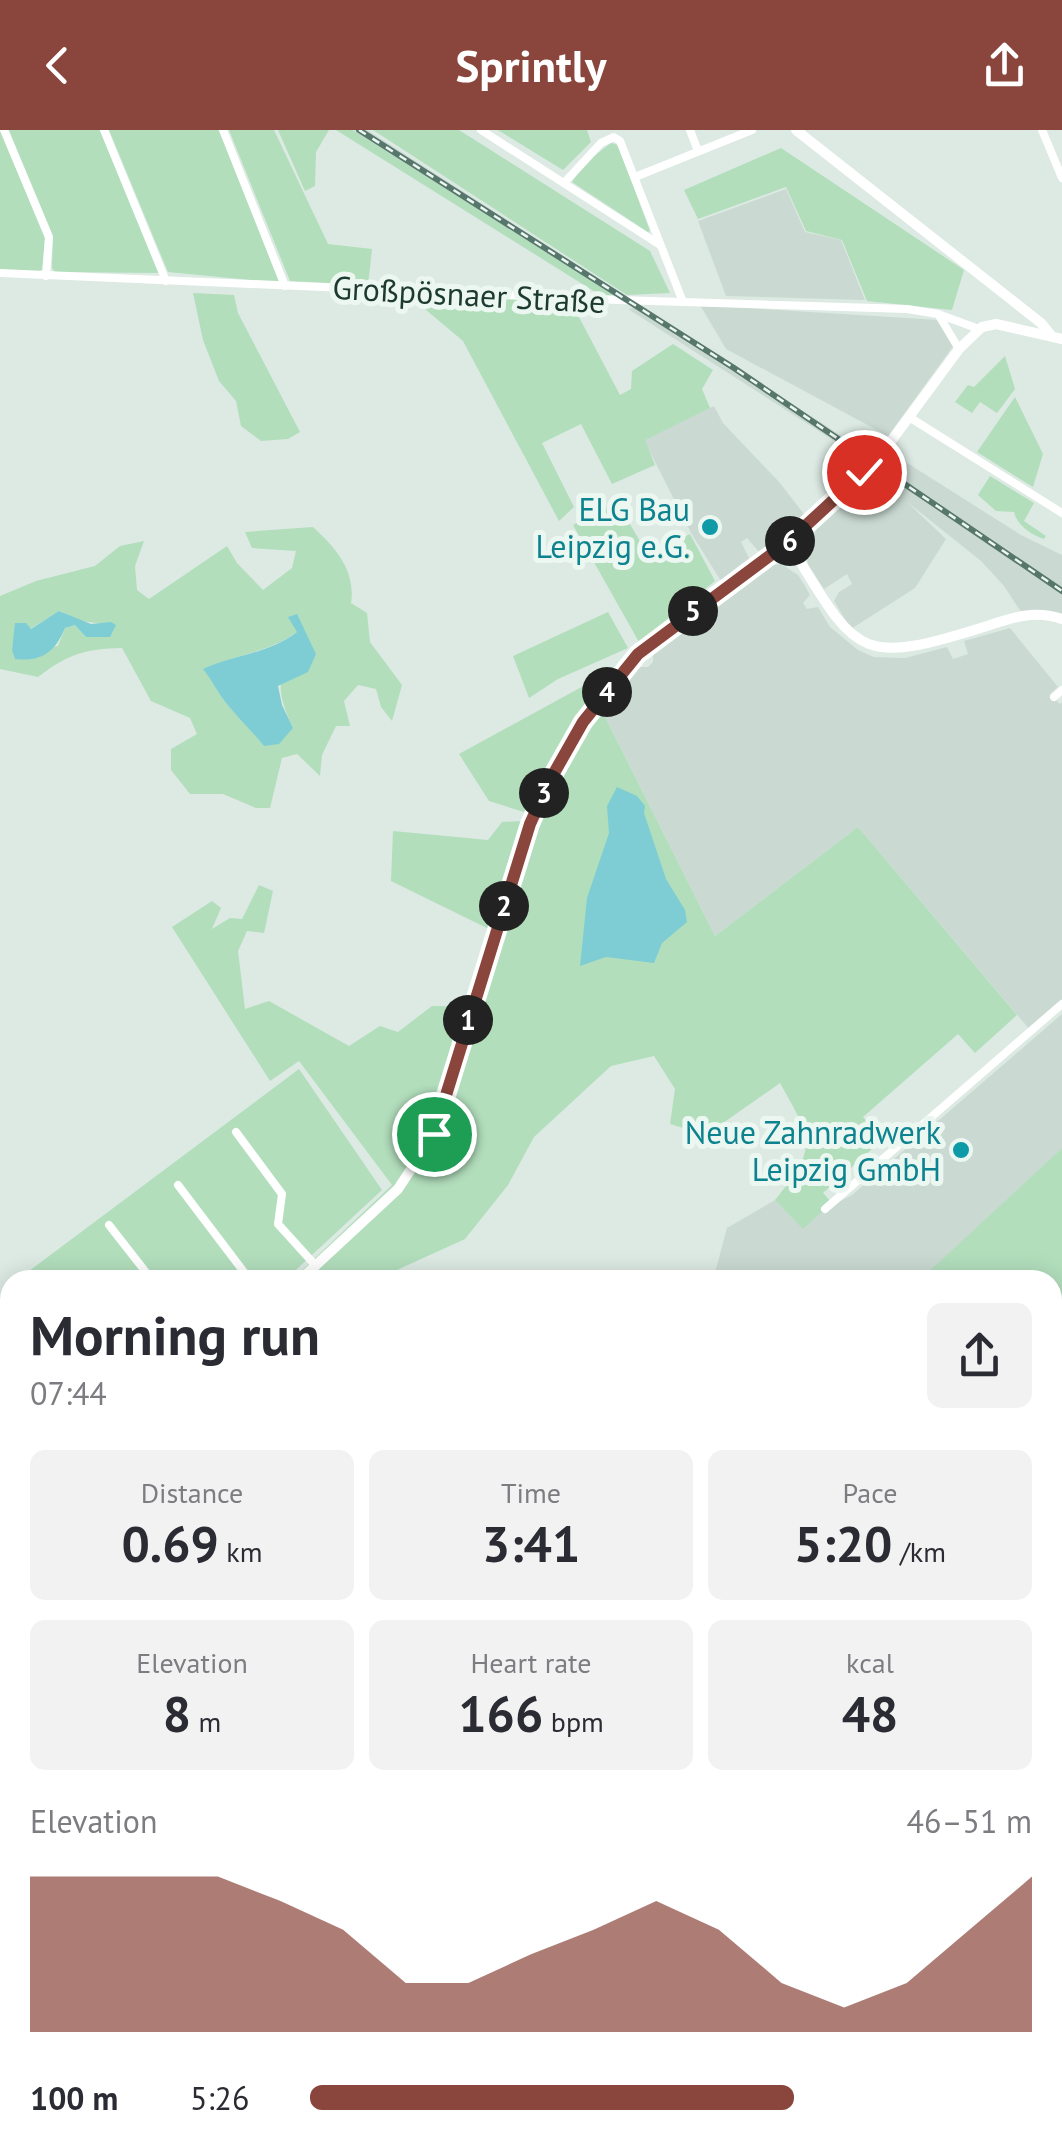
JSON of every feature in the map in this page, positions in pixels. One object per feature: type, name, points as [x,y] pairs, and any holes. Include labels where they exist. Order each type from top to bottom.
[{"type":"street","points":[[4,130],[49,237],[46,276]]},
{"type":"street","points":[[104,130],[166,281]]},
{"type":"street","points":[[224,130],[285,286]]},
{"type":"street","points":[[481,130],[660,245]]},
{"type":"street","points":[[595,130],[601,143]]},
{"type":"street","points":[[690,130],[698,151]]},
{"type":"street","points":[[635,177],[752,130]]},
{"type":"street","points":[[796,130],[1056,337]]},
{"type":"street","points":[[1042,130],[1062,178]]},
{"type":"street","points":[[564,183],[601,143],[614,137],[620,141],[683,302]]},
{"type":"street","name":"Großpösnaer Straße","points":[[0,273],[908,309],[938,314],[979,329]]},
{"type":"street","points":[[938,314],[959,349]]},
{"type":"street","points":[[311,1270],[398,1189],[434,1134],[530,824],[583,722],[646,646],[788,542],[846,490],[889,444],[959,349],[979,329],[996,324],[1056,337]]},
{"type":"street","points":[[909,417],[1062,513]]},
{"type":"street","points":[[788,542],[837,620],[852,637],[881,649],[917,647],[1016,616],[1034,614],[1062,619]]},
{"type":"street","points":[[1054,698],[1062,690]]},
{"type":"street","points":[[825,1208],[1062,1004]]},
{"type":"street","points":[[236,1132],[282,1194],[278,1224],[316,1266]]},
{"type":"street","points":[[178,1186],[242,1270]]},
{"type":"street","points":[[110,1225],[144,1270]]},
{"type":"shaded area","points":[[355,130],[367,130],[627,297],[621,298]]},
{"type":"shaded area","points":[[786,189],[805,232],[841,240],[865,300],[726,296],[698,221]]},
{"type":"shaded area","points":[[700,305],[939,320],[954,345],[888,436],[726,349]]},
{"type":"shaded area","points":[[642,306],[883,463],[893,454],[1021,535],[1062,555],[1062,615],[1021,612],[981,561],[906,501],[946,539],[915,588],[851,629],[834,601],[839,592],[852,584],[847,574],[824,589],[808,564],[806,552],[816,530],[872,479],[877,481],[872,476],[878,469],[628,309]]},
{"type":"shaded area","points":[[714,406],[723,423],[807,518],[760,553],[747,538],[741,542],[750,560],[721,581],[691,533],[644,440]]},
{"type":"shaded area","points":[[781,564],[798,575],[805,586],[810,595],[803,603],[807,609],[818,607],[830,627],[858,650],[874,657],[905,658],[947,647],[953,659],[968,654],[964,641],[1010,628],[1058,687],[1050,694],[1062,702],[1062,1004],[1031,1031],[858,827],[715,936],[602,711],[638,667],[648,667],[653,662],[653,652],[728,594],[731,596],[772,565]]},
{"type":"shaded area","points":[[1062,1014],[1062,1148],[933,1270],[716,1270],[727,1228],[775,1200],[803,1228],[825,1209],[852,1195]]},
{"type":"green space","points":[[0,130],[45,239],[42,270],[37,272],[0,269]]},
{"type":"green space","points":[[9,130],[100,130],[159,273],[55,272],[53,236]]},
{"type":"green space","points":[[109,130],[220,130],[281,283],[168,272]]},
{"type":"green space","points":[[229,130],[274,130],[328,244],[372,249],[368,285],[290,281]]},
{"type":"green space","points":[[278,130],[329,130],[316,152],[315,186],[305,191]]},
{"type":"green space","points":[[336,130],[353,130],[614,295],[600,295]]},
{"type":"green space","points":[[373,130],[459,130],[650,251],[670,293],[627,295]]},
{"type":"green space","points":[[498,130],[587,130],[591,142],[563,170]]},
{"type":"green space","points":[[611,143],[618,145],[648,232],[572,182],[585,163]]},
{"type":"green space","points":[[781,148],[964,270],[952,310],[867,301],[842,240],[806,231],[786,187],[698,219],[684,190]]},
{"type":"green space","points":[[193,293],[234,295],[238,313],[300,432],[288,439],[261,441],[241,426],[236,401],[219,381],[203,340]]},
{"type":"green space","points":[[438,298],[444,305],[457,306],[468,298],[570,300],[620,395],[631,389],[632,371],[673,344],[713,370],[702,389],[710,408],[645,440],[655,465],[612,484],[581,424],[542,443],[574,507],[559,521],[463,341],[419,304],[420,299]]},
{"type":"green space","points":[[1005,356],[1015,389],[997,413],[980,402],[972,413],[955,402],[968,385],[974,387]]},
{"type":"green space","points":[[1015,397],[1043,454],[1033,487],[977,452]]},
{"type":"green space","points":[[990,476],[1034,503],[1024,521],[1046,536],[1044,539],[1025,529],[1014,512],[996,511],[978,495]]},
{"type":"green space","points":[[617,502],[648,555],[690,534],[715,581],[639,642],[573,525]]},
{"type":"green space","points":[[313,527],[347,570],[351,603],[367,613],[370,642],[402,685],[392,721],[381,707],[376,689],[358,685],[344,701],[350,726],[336,726],[322,755],[320,776],[297,754],[282,758],[270,808],[256,808],[223,794],[190,794],[171,770],[171,749],[197,734],[190,718],[151,701],[122,648],[77,654],[38,677],[0,669],[0,596],[36,581],[95,566],[120,546],[144,541],[135,566],[137,590],[149,599],[227,546],[237,563],[263,590],[292,568],[296,551],[252,548],[245,532]],"holes":[[[60,611],[81,621],[105,624],[110,637],[86,637],[75,625],[65,628],[58,646],[12,650],[16,623],[30,629]],[[297,632],[281,680],[293,728],[264,746],[226,703],[204,669],[275,645]]]},
{"type":"green space","points":[[608,612],[628,648],[558,679],[529,698],[513,656]]},
{"type":"green space","points":[[609,672],[578,713],[524,812],[489,801],[459,754]]},
{"type":"green space","points":[[602,711],[715,936],[858,827],[1017,1015],[975,1053],[958,1034],[863,1117],[882,1140],[823,1193],[832,1203],[803,1229],[775,1200],[799,1167],[806,1143],[799,1118],[780,1083],[706,1135],[670,1124],[675,1089],[654,1056],[611,1066],[534,1137],[508,1185],[465,1239],[397,1270],[303,1270],[392,1185],[299,1061],[270,1081],[172,927],[212,901],[221,908],[212,929],[230,918],[242,919],[259,885],[273,891],[264,933],[247,931],[238,951],[245,1009],[269,1001],[349,1046],[380,1026],[398,1032],[432,1006],[479,1007],[499,934],[391,881],[393,831],[488,840],[502,822],[542,820],[567,764]]},
{"type":"green space","points":[[299,1069],[382,1190],[296,1270],[30,1270]]},
{"type":"green space","points":[[1062,1148],[1062,1270],[931,1270]]},
{"type":"water","points":[[59,611],[91,624],[116,625],[110,637],[86,637],[75,625],[65,628],[46,654],[15,659],[15,623],[26,623],[31,629]]},
{"type":"water","points":[[297,614],[316,654],[308,672],[278,686],[293,728],[279,744],[264,746],[226,703],[203,669],[286,639],[297,632],[288,617]]},
{"type":"water","points":[[617,787],[637,796],[645,806],[666,879],[685,910],[687,922],[662,943],[654,963],[606,957],[580,966],[587,898],[609,833],[607,806]]},
{"type":"railway","points":[[359,130],[734,368],[1062,591]]},
{"type":"place","name":"ELG Bau Leipzig e.G.","points":[[710,527]]},
{"type":"place","name":"Neue Zahnradwerk Leipzig GmbH","points":[[961,1150]]},
{"type":"route","points":[[434,1134],[530,824],[583,722],[646,646],[788,542],[864,472]]}]
